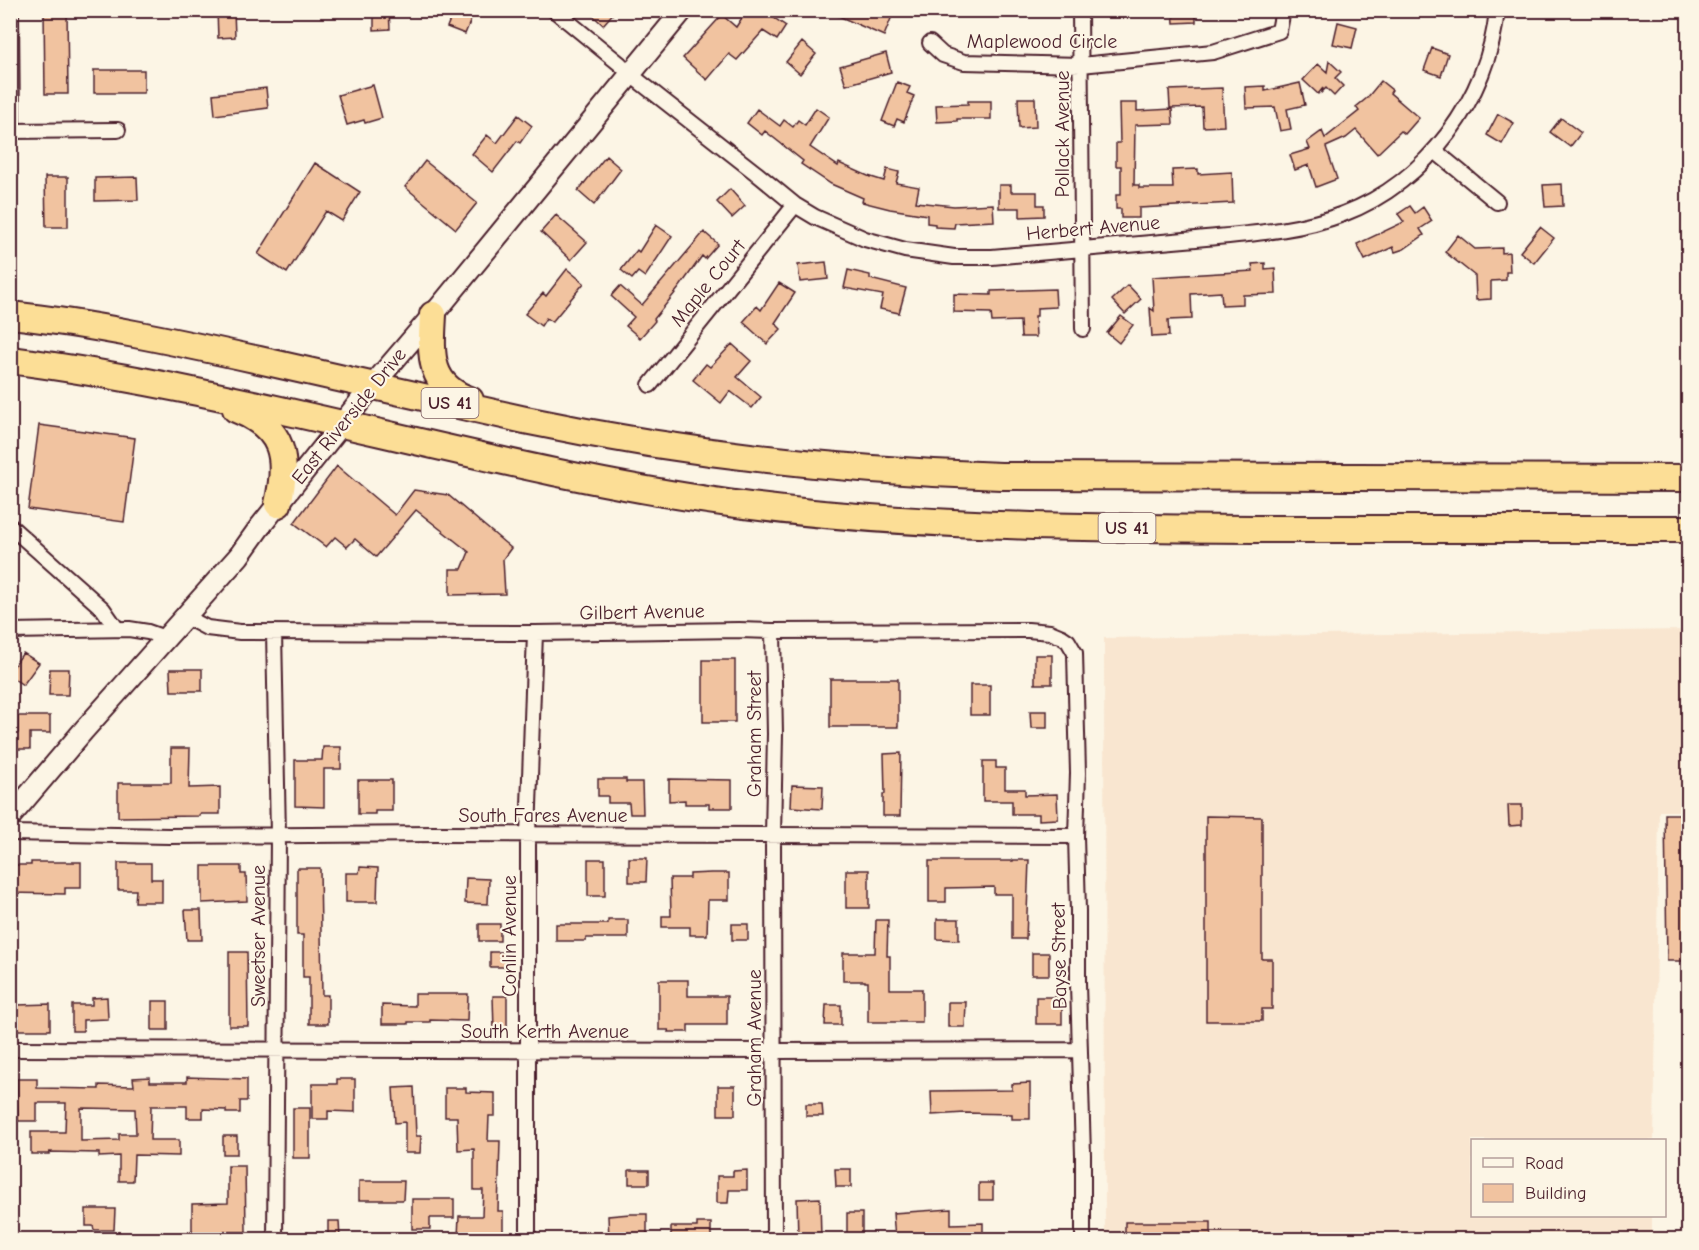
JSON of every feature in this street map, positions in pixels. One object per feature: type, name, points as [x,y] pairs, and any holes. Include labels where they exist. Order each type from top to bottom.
[{"type":"highway","name":"US 41","points":[[10,315],[130,333],[623,439],[786,462],[893,471],[1001,476],[1689,478]]},
{"type":"highway","points":[[433,315],[433,357],[437,376],[442,383],[464,398],[527,420]]},
{"type":"highway","name":"US 41","points":[[10,360],[70,368],[188,390],[569,475],[677,495],[886,520],[1000,526],[1689,529]]},
{"type":"highway","points":[[188,390],[247,413],[268,428],[279,446],[284,464],[278,504]]},
{"type":"highway","points":[[1433,478],[1689,464]]},
{"type":"street","points":[[11,10],[11,131],[118,130]]},
{"type":"street","name":"Herbert Avenue","points":[[554,10],[631,75],[795,205],[815,217],[865,239],[905,250],[954,257],[1083,249],[1287,230],[1344,214],[1383,194],[1411,174],[1435,151],[1463,112],[1479,79],[1492,38],[1497,10]]},
{"type":"street","name":"East Riverside Drive","points":[[10,817],[239,556],[341,424],[683,10]]},
{"type":"street","name":"Pollack Avenue","points":[[1080,10],[1083,328]]},
{"type":"street","name":"Maplewood Circle","points":[[930,43],[943,55],[964,62],[1081,65],[1172,57],[1228,49],[1279,31],[1283,10]]},
{"type":"street","points":[[1435,151],[1497,202]]},
{"type":"street","name":"Maple Court","points":[[650,385],[795,205]]},
{"type":"street","points":[[10,526],[103,609],[117,629]]},
{"type":"street","name":"Gilbert Avenue","points":[[184,616],[207,628],[274,632],[535,633],[739,630],[1050,632],[1068,641],[1075,653],[1076,672]]},
{"type":"street","points":[[10,631],[117,629],[139,630],[165,638]]},
{"type":"street","name":"Sweetser Avenue","points":[[274,632],[278,835],[275,1239]]},
{"type":"street","name":"Graham Street","points":[[772,632],[775,734],[773,836]]},
{"type":"street","name":"Conlin Avenue","points":[[528,1239],[528,836],[535,633]]},
{"type":"street","name":"Bayse Street","points":[[1076,672],[1078,773],[1076,836],[1083,1239]]},
{"type":"street","name":"South Fares Avenue","points":[[10,833],[169,836],[1076,836]]},
{"type":"street","name":"Graham Avenue","points":[[773,836],[774,1239]]},
{"type":"street","name":"South Kerth Avenue","points":[[10,1049],[1080,1050]]},
{"type":"shaded area","points":[[1688,630],[1688,811],[1659,811],[1654,1139],[1471,1139],[1471,1217],[1652,1217],[1652,1239],[1105,1239],[1104,638]]},
{"type":"building","points":[[44,10],[67,10],[68,94],[45,94]]},
{"type":"building","points":[[217,10],[234,10],[235,37],[218,38]]},
{"type":"building","points":[[374,10],[389,10],[390,29],[374,30]]},
{"type":"building","points":[[454,10],[475,10],[465,34],[447,27]]},
{"type":"building","points":[[587,10],[616,10],[603,25]]},
{"type":"building","points":[[747,10],[762,10],[786,26],[777,40],[763,31],[737,60],[729,54],[707,80],[683,58],[722,15],[736,27]]},
{"type":"building","points":[[825,10],[877,10],[892,16],[884,36]]},
{"type":"building","points":[[1173,10],[1196,10],[1196,22],[1174,23]]},
{"type":"building","points":[[1338,22],[1357,27],[1352,48],[1333,44]]},
{"type":"building","points":[[802,42],[816,54],[800,74],[786,62]]},
{"type":"building","points":[[1432,48],[1448,54],[1441,76],[1424,70]]},
{"type":"building","points":[[886,53],[891,72],[846,85],[840,66]]},
{"type":"building","points":[[1329,61],[1341,72],[1335,78],[1343,86],[1334,96],[1326,88],[1318,94],[1303,80],[1318,64],[1327,72]]},
{"type":"building","points":[[94,70],[144,70],[144,93],[94,93]]},
{"type":"building","points":[[1381,81],[1392,90],[1390,93],[1419,118],[1405,134],[1401,131],[1377,154],[1356,130],[1346,138],[1326,147],[1337,179],[1316,187],[1309,165],[1295,170],[1290,155],[1310,149],[1307,142],[1322,131],[1325,138],[1359,111],[1356,107]]},
{"type":"building","points":[[897,82],[910,87],[907,93],[914,96],[904,122],[897,119],[894,126],[882,121]]},
{"type":"building","points":[[1300,83],[1305,105],[1287,109],[1291,129],[1280,131],[1275,107],[1246,108],[1245,87],[1265,86],[1265,91]]},
{"type":"building","points":[[373,85],[382,118],[347,125],[338,95]]},
{"type":"building","points":[[266,88],[268,108],[215,115],[213,94]]},
{"type":"building","points":[[1222,88],[1224,126],[1203,127],[1202,107],[1170,108],[1169,90]]},
{"type":"building","points":[[1018,98],[1035,98],[1036,127],[1019,128]]},
{"type":"building","points":[[968,101],[991,101],[991,119],[957,119],[957,121],[937,122],[936,105],[968,104]]},
{"type":"building","points":[[1119,103],[1137,103],[1137,111],[1172,109],[1173,124],[1135,125],[1134,185],[1139,185],[1139,188],[1173,188],[1172,170],[1198,169],[1198,174],[1232,172],[1233,203],[1139,208],[1139,218],[1121,218],[1121,209],[1116,209],[1116,195],[1121,195],[1121,166],[1116,166],[1116,143],[1120,143]]},
{"type":"building","points":[[816,108],[829,117],[810,147],[838,166],[839,163],[884,181],[887,169],[899,172],[896,183],[919,187],[916,202],[954,206],[993,204],[994,221],[955,223],[954,228],[935,227],[935,224],[927,223],[927,215],[862,202],[863,198],[831,184],[801,164],[803,161],[765,131],[762,135],[747,123],[757,109],[780,126],[784,120],[793,127],[798,120],[805,125]]},
{"type":"building","points":[[1498,114],[1514,123],[1502,144],[1487,135]]},
{"type":"building","points":[[518,115],[532,126],[520,143],[517,141],[493,172],[472,154],[487,135],[497,143]]},
{"type":"building","points":[[1561,118],[1581,133],[1570,147],[1550,132]]},
{"type":"building","points":[[606,156],[621,169],[594,205],[578,191]]},
{"type":"building","points":[[425,161],[477,203],[456,229],[405,187]]},
{"type":"building","points":[[315,163],[360,192],[342,221],[326,211],[287,273],[258,254]]},
{"type":"building","points":[[45,177],[68,177],[68,227],[46,227]]},
{"type":"building","points":[[137,177],[138,200],[95,201],[95,178]]},
{"type":"building","points":[[1562,184],[1563,206],[1545,207],[1543,185]]},
{"type":"building","points":[[999,185],[1011,185],[1011,192],[1037,192],[1037,205],[1044,205],[1044,216],[1020,217],[1020,208],[999,208]]},
{"type":"building","points":[[730,189],[745,206],[732,218],[717,202]]},
{"type":"building","points":[[1410,206],[1415,213],[1423,207],[1432,221],[1420,229],[1424,235],[1404,249],[1395,252],[1393,247],[1365,260],[1357,244],[1404,222],[1398,214]]},
{"type":"building","points":[[556,215],[587,242],[571,260],[541,232]]},
{"type":"building","points":[[656,225],[672,236],[645,277],[638,272],[632,279],[621,270],[637,250],[639,252]]},
{"type":"building","points":[[1540,227],[1554,238],[1534,263],[1520,252]]},
{"type":"building","points":[[704,232],[718,244],[705,259],[702,256],[640,338],[626,326],[634,317],[611,296],[620,286],[642,305]]},
{"type":"building","points":[[1458,235],[1475,249],[1502,248],[1502,253],[1509,252],[1510,272],[1506,272],[1506,280],[1491,281],[1491,299],[1476,300],[1475,276],[1445,252]]},
{"type":"building","points":[[826,262],[828,279],[800,282],[798,265]]},
{"type":"building","points":[[1265,263],[1265,269],[1275,268],[1276,294],[1243,295],[1243,304],[1222,305],[1221,292],[1191,294],[1192,319],[1168,320],[1169,336],[1152,337],[1150,308],[1154,311],[1152,277],[1253,271],[1252,264]]},
{"type":"building","points":[[567,269],[584,283],[552,322],[546,318],[541,326],[525,314],[543,293],[546,296]]},
{"type":"building","points":[[848,270],[870,275],[870,279],[906,288],[899,313],[880,309],[883,295],[844,288]]},
{"type":"building","points":[[779,283],[795,293],[775,323],[781,329],[767,344],[743,322],[757,306],[761,310]]},
{"type":"building","points":[[1128,285],[1141,299],[1125,314],[1112,300]]},
{"type":"building","points":[[1055,289],[1056,307],[1037,308],[1036,337],[1021,337],[1020,321],[992,322],[991,313],[954,312],[954,294],[991,295],[991,291]]},
{"type":"building","points":[[1121,316],[1133,325],[1119,343],[1107,333]]},
{"type":"building","points":[[732,344],[751,361],[737,377],[761,397],[752,408],[730,391],[721,403],[693,380],[706,364],[710,367]]},
{"type":"building","points":[[39,425],[135,438],[124,522],[28,509]]},
{"type":"building","points":[[337,466],[395,515],[414,490],[448,495],[511,548],[503,559],[505,594],[450,595],[450,569],[462,569],[469,552],[416,510],[376,557],[355,539],[347,547],[335,537],[326,547],[294,523]]},
{"type":"building","points":[[23,653],[39,663],[23,685],[10,676],[10,671]]},
{"type":"building","points":[[1035,655],[1052,655],[1052,684],[1035,684]]},
{"type":"building","points":[[703,660],[735,660],[735,722],[703,722]]},
{"type":"building","points":[[50,669],[69,669],[68,695],[49,695]]},
{"type":"building","points":[[170,669],[202,669],[202,691],[171,691]]},
{"type":"building","points":[[830,679],[898,679],[898,727],[830,727]]},
{"type":"building","points":[[970,685],[990,685],[990,715],[970,715]]},
{"type":"building","points":[[1030,711],[1047,711],[1047,728],[1031,728]]},
{"type":"building","points":[[18,716],[50,716],[50,733],[30,733],[30,749],[10,749],[10,733],[18,733]]},
{"type":"building","points":[[323,747],[341,747],[341,769],[324,769],[324,807],[295,806],[295,760],[322,760]]},
{"type":"building","points":[[171,748],[190,748],[189,788],[220,787],[220,814],[118,817],[118,783],[171,783]]},
{"type":"building","points":[[901,753],[900,816],[883,816],[884,754]]},
{"type":"building","points":[[983,761],[996,761],[996,768],[1005,768],[1005,789],[1025,789],[1025,795],[1057,794],[1058,819],[1039,820],[1039,814],[1012,814],[1012,801],[983,801]]},
{"type":"building","points":[[598,779],[626,779],[626,782],[642,782],[643,814],[630,814],[629,803],[608,803],[608,796],[598,796]]},
{"type":"building","points":[[669,779],[732,780],[732,808],[709,808],[709,804],[685,804],[685,800],[669,801]]},
{"type":"building","points":[[358,780],[392,780],[392,811],[358,814]]},
{"type":"building","points":[[792,785],[823,786],[822,809],[791,807]]},
{"type":"building","points":[[1508,805],[1522,805],[1522,825],[1509,826]]},
{"type":"building","points":[[1665,814],[1689,814],[1689,961],[1667,961]]},
{"type":"building","points":[[1206,816],[1262,817],[1262,959],[1272,959],[1272,1009],[1262,1009],[1262,1021],[1206,1021]]},
{"type":"building","points":[[629,858],[647,858],[646,882],[629,882]]},
{"type":"building","points":[[588,859],[605,859],[605,896],[588,896]]},
{"type":"building","points":[[1029,860],[1026,939],[1012,939],[1012,894],[994,894],[994,887],[946,888],[946,902],[929,902],[929,861]]},
{"type":"building","points":[[31,862],[81,862],[81,888],[65,888],[65,894],[10,893],[10,865],[31,865]]},
{"type":"building","points":[[118,863],[151,863],[151,879],[162,879],[162,902],[135,902],[136,890],[118,890]]},
{"type":"building","points":[[202,866],[241,866],[241,874],[246,874],[247,901],[202,903]]},
{"type":"building","points":[[360,867],[378,868],[377,902],[346,902],[346,873],[359,873]]},
{"type":"building","points":[[297,868],[320,868],[322,995],[328,995],[328,1024],[309,1024],[309,977],[303,977],[303,935],[297,935]]},
{"type":"building","points":[[846,870],[869,870],[869,908],[846,908]]},
{"type":"building","points":[[729,873],[729,900],[708,900],[707,935],[690,935],[690,927],[662,927],[662,916],[671,916],[670,878],[690,878],[690,874]]},
{"type":"building","points":[[466,878],[489,879],[488,904],[465,903]]},
{"type":"building","points":[[185,910],[201,910],[202,940],[187,940]]},
{"type":"building","points":[[937,919],[959,919],[959,940],[937,939]]},
{"type":"building","points":[[608,920],[628,920],[628,938],[556,941],[556,924],[608,924]]},
{"type":"building","points":[[876,920],[888,920],[887,956],[890,956],[890,989],[922,989],[922,1022],[868,1022],[868,982],[843,981],[843,953],[875,953]]},
{"type":"building","points":[[479,924],[500,924],[500,941],[479,941]]},
{"type":"building","points":[[732,924],[748,924],[748,940],[732,940]]},
{"type":"building","points":[[229,952],[247,952],[248,1026],[229,1026]]},
{"type":"building","points":[[490,952],[507,952],[508,967],[490,967]]},
{"type":"building","points":[[1032,953],[1049,953],[1049,975],[1032,975]]},
{"type":"building","points":[[659,980],[688,980],[688,996],[727,996],[727,1025],[688,1025],[688,1032],[659,1030]]},
{"type":"building","points":[[415,994],[468,994],[467,1021],[430,1020],[430,1022],[408,1022],[408,1024],[382,1024],[382,1005],[415,1006]]},
{"type":"building","points":[[493,996],[507,996],[507,1031],[494,1031]]},
{"type":"building","points":[[107,997],[108,1019],[83,1020],[83,1031],[72,1031],[72,1005],[92,1005],[92,998]]},
{"type":"building","points":[[1036,997],[1062,997],[1062,1024],[1036,1024]]},
{"type":"building","points":[[152,1001],[168,1001],[168,1030],[152,1030]]},
{"type":"building","points":[[948,1002],[966,1002],[965,1027],[948,1027]]},
{"type":"building","points":[[50,1004],[50,1030],[17,1030],[17,1005]]},
{"type":"building","points":[[826,1005],[841,1005],[841,1025],[825,1025]]},
{"type":"building","points":[[150,1077],[150,1082],[187,1082],[187,1077],[247,1079],[247,1101],[240,1101],[240,1113],[203,1109],[203,1118],[187,1118],[187,1106],[151,1106],[150,1140],[179,1140],[179,1156],[134,1155],[133,1181],[119,1181],[119,1156],[99,1157],[99,1153],[31,1154],[31,1132],[65,1132],[66,1103],[37,1103],[37,1121],[18,1121],[17,1079],[37,1079],[37,1088],[99,1089],[99,1085],[134,1086],[133,1078]],"holes":[[[81,1108],[135,1109],[136,1134],[119,1134],[119,1140],[81,1141]]]},
{"type":"building","points":[[337,1079],[355,1079],[355,1112],[328,1111],[328,1119],[312,1119],[312,1084],[337,1084]]},
{"type":"building","points":[[1030,1083],[1030,1119],[1012,1119],[1012,1114],[932,1115],[931,1091],[1012,1090],[1012,1084]]},
{"type":"building","points":[[718,1086],[735,1086],[735,1115],[718,1115]]},
{"type":"building","points":[[414,1087],[416,1136],[421,1136],[420,1153],[405,1153],[405,1122],[395,1123],[393,1088]]},
{"type":"building","points":[[445,1088],[466,1088],[466,1092],[495,1093],[495,1116],[489,1116],[488,1141],[500,1141],[498,1211],[503,1211],[503,1239],[458,1237],[459,1216],[482,1216],[483,1190],[474,1190],[474,1149],[458,1150],[457,1117],[445,1117]]},
{"type":"building","points":[[806,1104],[822,1104],[823,1116],[806,1116]]},
{"type":"building","points":[[293,1108],[310,1108],[310,1158],[293,1158]]},
{"type":"building","points":[[223,1136],[237,1136],[237,1154],[223,1154]]},
{"type":"building","points":[[228,1166],[245,1166],[246,1232],[213,1232],[213,1236],[192,1235],[192,1204],[228,1203]]},
{"type":"building","points":[[835,1169],[851,1169],[851,1187],[836,1187]]},
{"type":"building","points":[[629,1170],[649,1170],[649,1184],[629,1184]]},
{"type":"building","points":[[747,1170],[747,1190],[729,1190],[728,1203],[717,1203],[717,1176],[733,1176],[733,1171]]},
{"type":"building","points":[[359,1181],[404,1181],[403,1200],[359,1200]]},
{"type":"building","points":[[979,1183],[993,1183],[993,1200],[979,1200]]},
{"type":"building","points":[[820,1198],[821,1238],[798,1238],[797,1199]]},
{"type":"building","points":[[412,1199],[454,1199],[454,1218],[430,1218],[430,1229],[412,1229]]},
{"type":"building","points":[[86,1209],[115,1209],[114,1230],[94,1230],[93,1226],[86,1226]]},
{"type":"building","points":[[951,1209],[951,1224],[983,1223],[983,1239],[895,1239],[893,1213]]},
{"type":"building","points":[[847,1213],[862,1213],[862,1239],[847,1239]]},
{"type":"building","points":[[647,1214],[647,1239],[609,1239],[608,1216]]},
{"type":"building","points":[[328,1221],[339,1221],[340,1239],[328,1239]]},
{"type":"building","points":[[1125,1222],[1211,1222],[1211,1239],[1125,1239]]},
{"type":"building","points":[[697,1223],[711,1223],[711,1239],[671,1239],[671,1227],[697,1227]]}]
